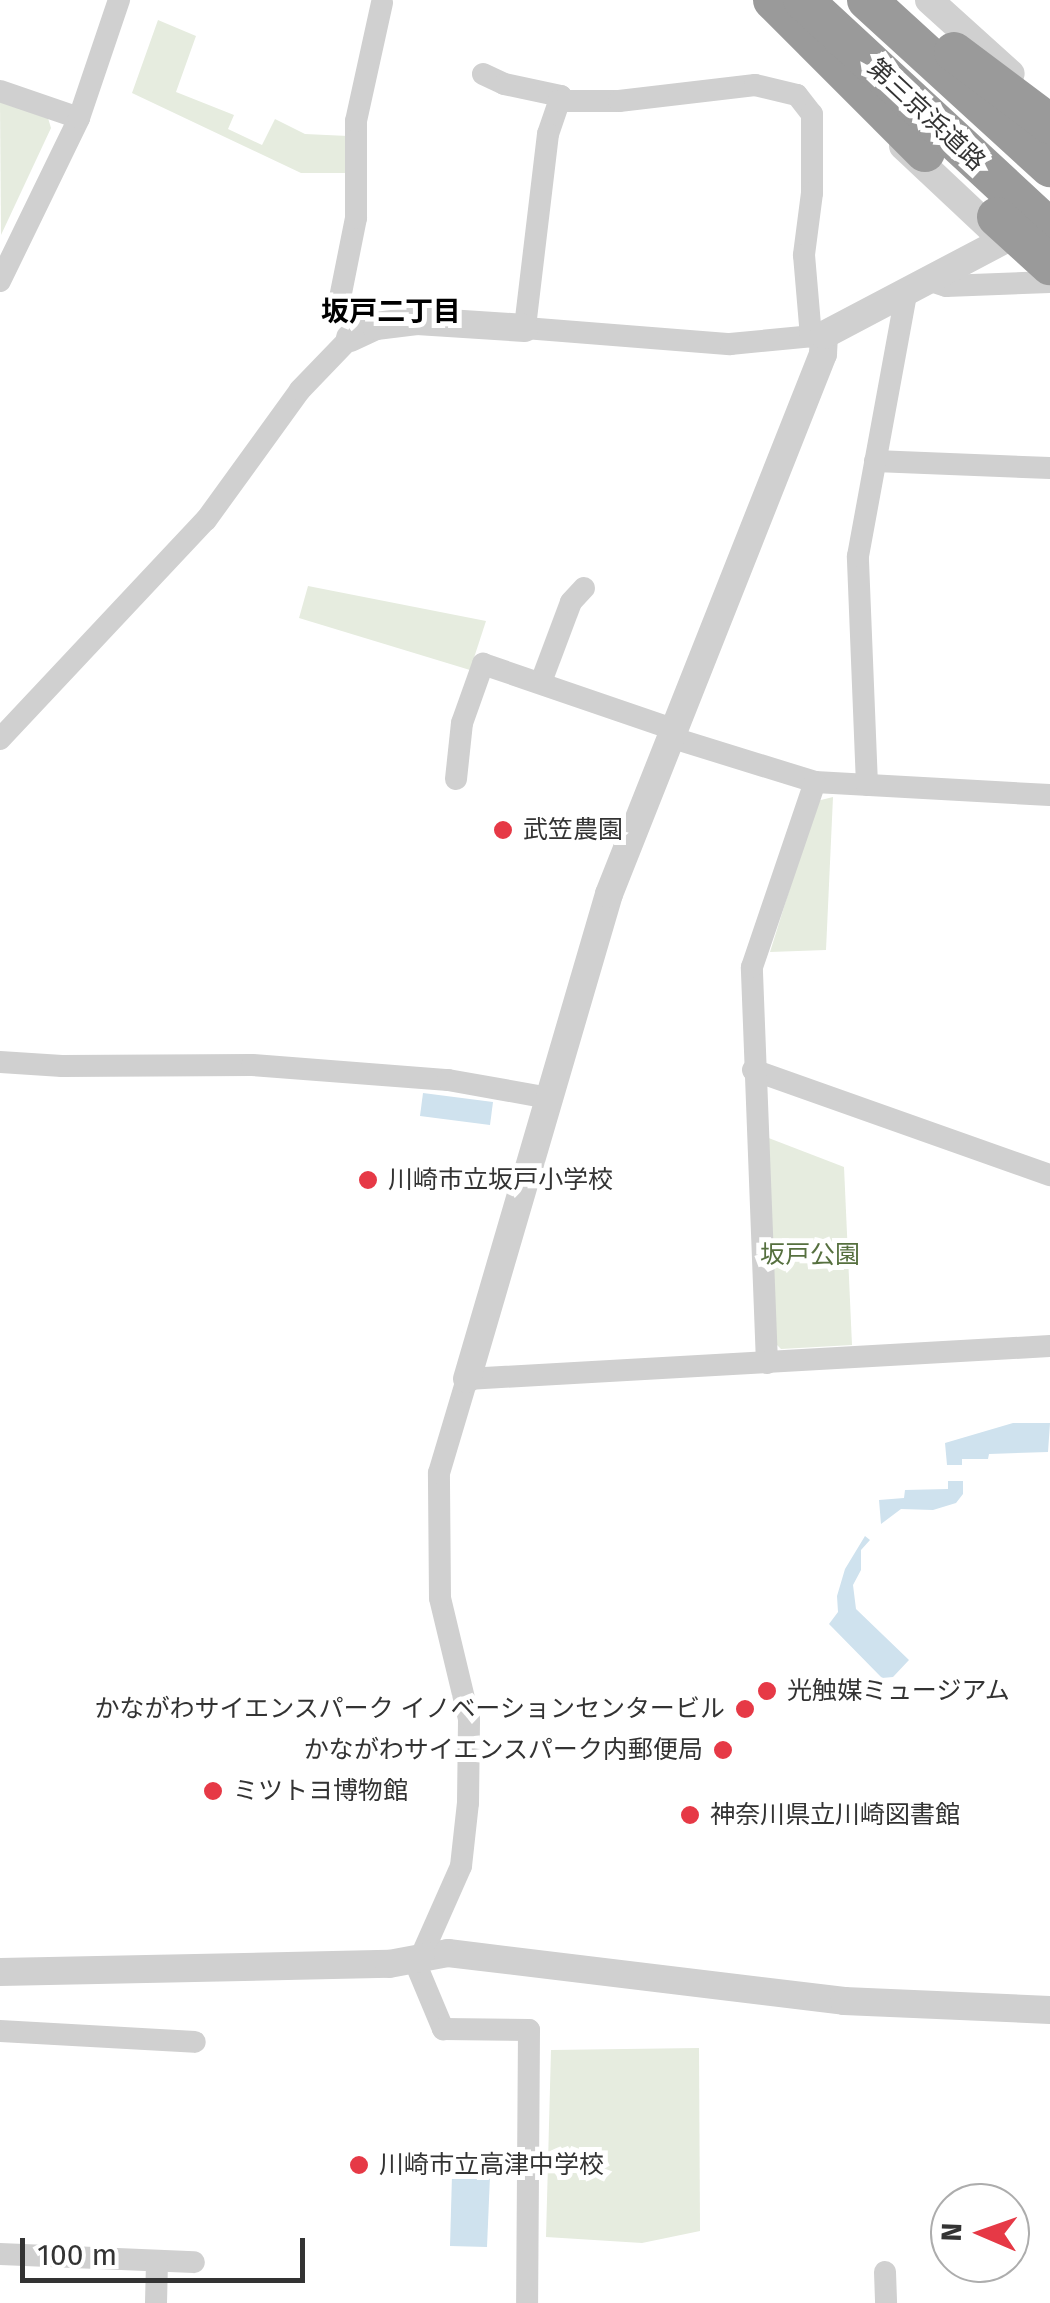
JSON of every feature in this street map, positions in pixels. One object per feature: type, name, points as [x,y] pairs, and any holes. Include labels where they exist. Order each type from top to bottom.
[{"type":"highway","points":[[773,0],[925,152],[1050,265]]},
{"type":"highway","name":"第三京浜道路","points":[[804,0],[1050,229]]},
{"type":"highway","name":"第三京浜道路","points":[[866,0],[1050,167]]},
{"type":"highway","points":[[882,0],[1050,124]]},
{"type":"street","points":[[0,280],[79,118],[118,0]]},
{"type":"street","points":[[754,0],[1050,281]]},
{"type":"street","points":[[0,740],[206,520],[300,390],[357,334],[417,321],[730,344],[818,336],[906,295],[1050,214],[913,90],[822,0]]},
{"type":"street","points":[[859,0],[1050,180]]},
{"type":"street","points":[[929,0],[1050,107]]},
{"type":"street","points":[[357,334],[340,298],[356,218],[356,121],[382,3]]},
{"type":"street","points":[[483,74],[502,83],[561,96],[548,134],[525,328]]},
{"type":"street","points":[[527,2303],[529,2030],[443,2030],[417,1961],[461,1866],[468,1803],[469,1719],[440,1598],[439,1473],[609,894],[823,354],[804,255],[812,193],[812,114],[797,94],[755,85],[619,101],[559,101]]},
{"type":"street","points":[[0,91],[79,118]]},
{"type":"street","points":[[931,280],[946,286],[1050,281]]},
{"type":"street","points":[[867,785],[858,556],[906,295]]},
{"type":"street","points":[[875,461],[1050,468]]},
{"type":"street","points":[[541,682],[571,602],[584,588]]},
{"type":"street","points":[[456,779],[462,722],[483,664],[815,782],[1050,794]]},
{"type":"street","points":[[768,1364],[752,967],[815,782]]},
{"type":"street","points":[[0,1062],[62,1066],[252,1065],[448,1080],[548,1098]]},
{"type":"street","points":[[754,1070],[1050,1175]]},
{"type":"street","points":[[466,1380],[1050,1346]]},
{"type":"street","points":[[0,1972],[417,1961],[448,1953],[844,2001],[1050,2010]]},
{"type":"street","points":[[0,2031],[195,2042]]},
{"type":"street","points":[[0,2254],[194,2262]]},
{"type":"street","points":[[156,2303],[157,2260]]},
{"type":"street","points":[[885,2272],[886,2303]]},
{"type":"green space","points":[[158,20],[196,36],[176,92],[234,115],[228,129],[262,145],[275,119],[305,134],[348,136],[350,173],[301,173],[132,93]]},
{"type":"green space","points":[[0,100],[48,118],[51,128],[1,235]]},
{"type":"green space","points":[[308,586],[486,621],[470,670],[299,618]]},
{"type":"green space","points":[[833,797],[826,950],[770,952],[817,801]]},
{"type":"green space","name":"坂戸公園","points":[[766,1137],[844,1167],[852,1345],[781,1349],[775,1343]]},
{"type":"green space","points":[[699,2048],[700,2231],[642,2243],[546,2237],[551,2050]]},
{"type":"water","points":[[423,1093],[493,1102],[490,1125],[420,1116]]},
{"type":"water","points":[[1013,1423],[1050,1423],[1048,1452],[989,1454],[988,1459],[962,1459],[962,1465],[947,1465],[945,1443]]},
{"type":"water","points":[[948,1481],[963,1481],[963,1494],[956,1503],[933,1510],[901,1509],[881,1524],[879,1500],[904,1498],[905,1490],[948,1489]]},
{"type":"water","points":[[865,1536],[870,1540],[861,1550],[861,1570],[853,1585],[856,1609],[909,1660],[893,1677],[882,1678],[829,1624],[838,1612],[837,1596],[845,1569]]},
{"type":"water","points":[[452,2175],[490,2176],[487,2247],[450,2246]]},
{"type":"place","name":"武笠農園","points":[[503,830]]},
{"type":"place","name":"川崎市立坂戸小学校","points":[[368,1180]]},
{"type":"place","name":"光触媒ミュージアム","points":[[767,1691]]},
{"type":"place","name":"かながわサイエンスパーク イノベーションセンタービル","points":[[745,1709]]},
{"type":"place","name":"かながわサイエンスパーク内郵便局","points":[[723,1750]]},
{"type":"place","name":"ミツトヨ博物館","points":[[213,1791]]},
{"type":"place","name":"神奈川県立川崎図書館","points":[[690,1815]]},
{"type":"place","name":"川崎市立高津中学校","points":[[359,2165]]},
{"type":"district","name":"坂戸二丁目","points":[[391,312]]}]
